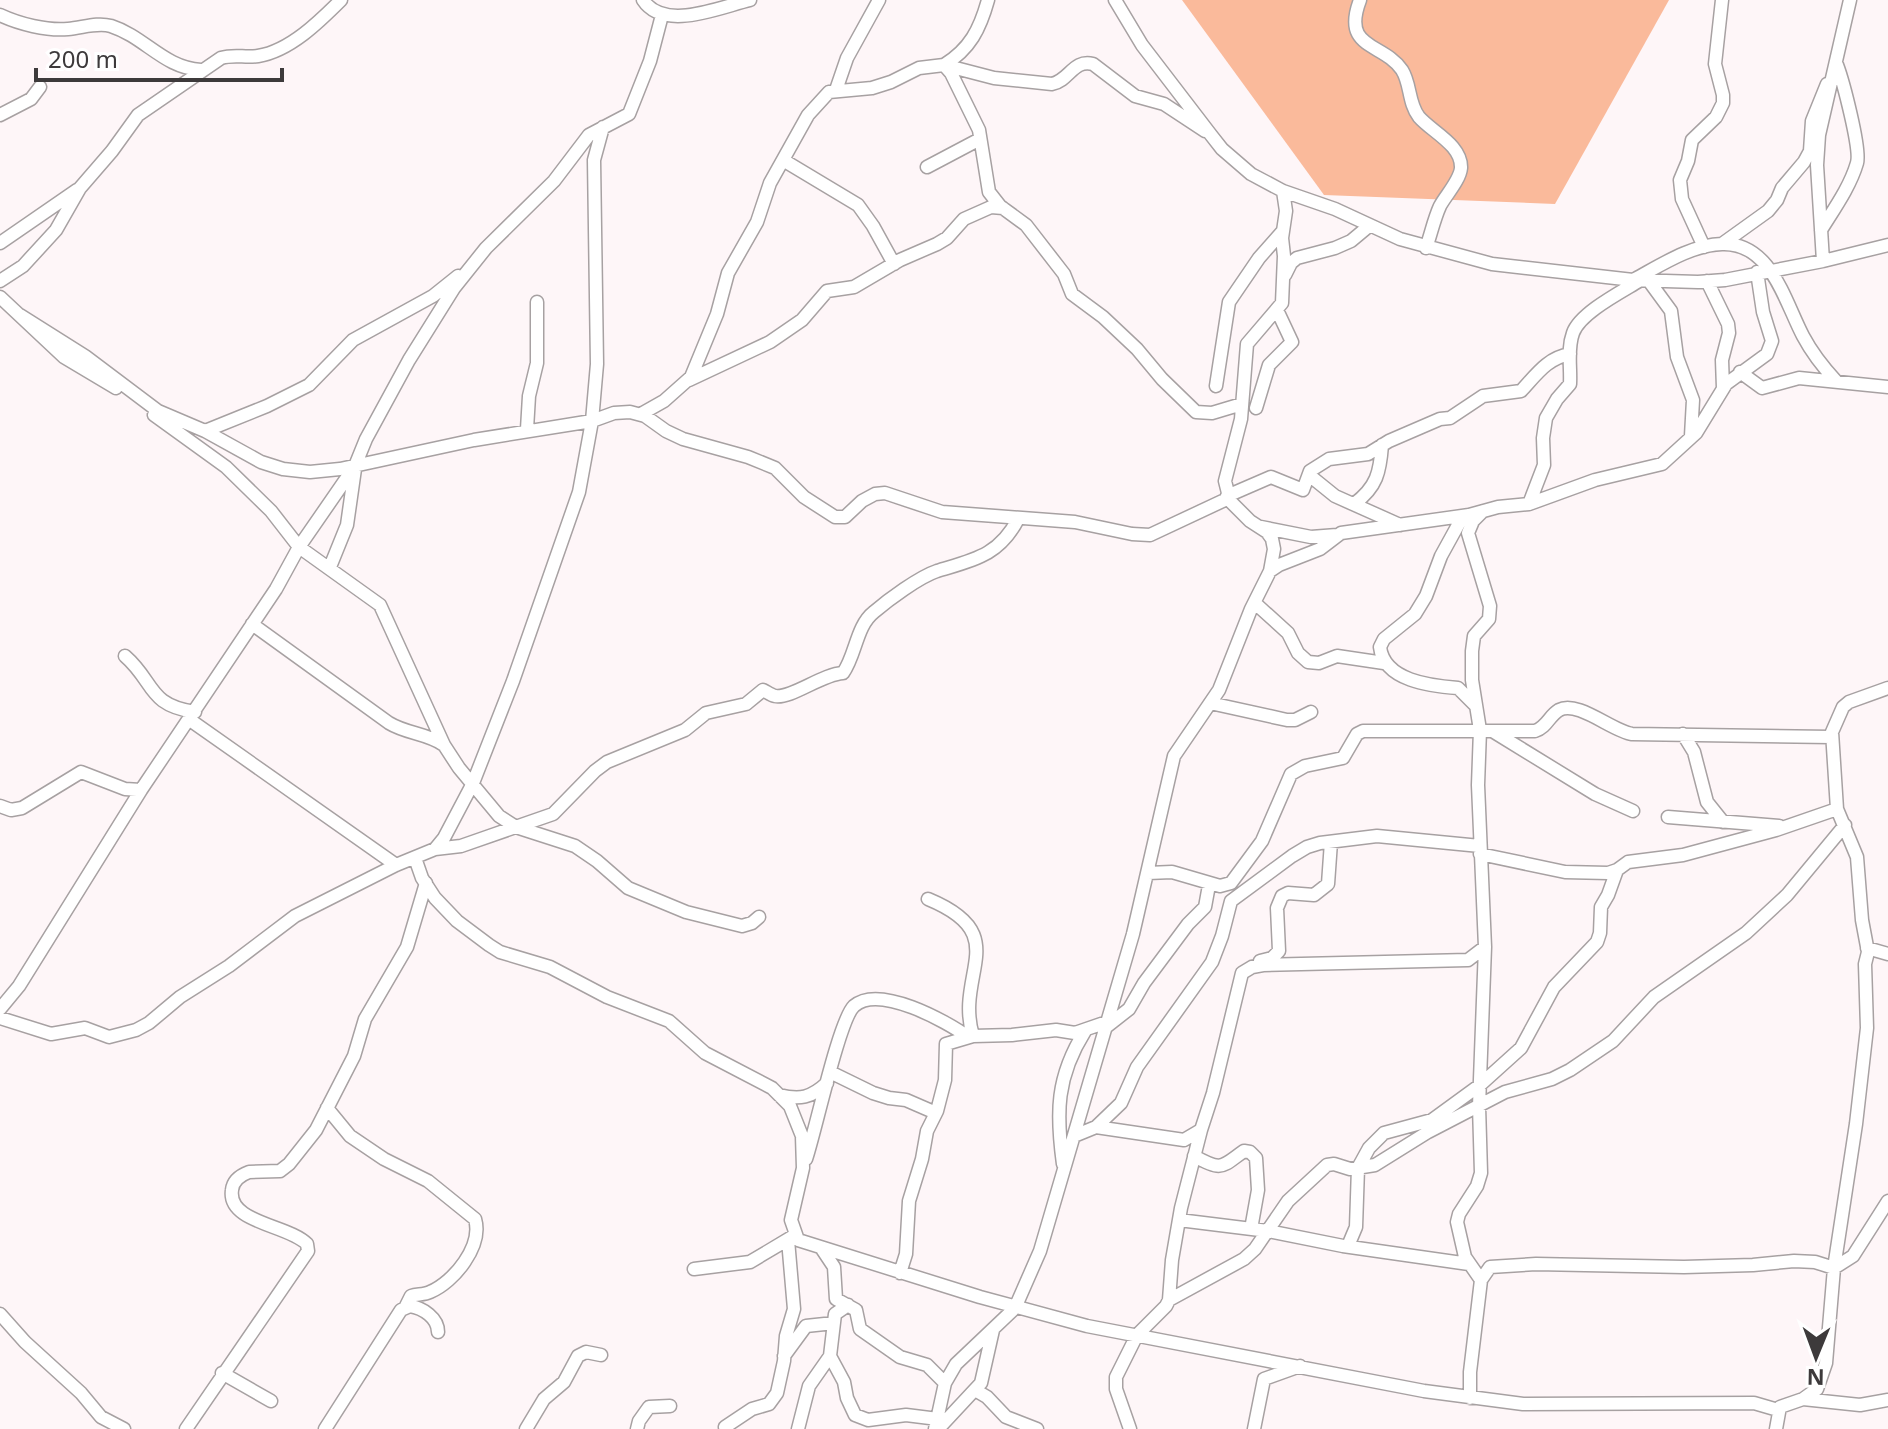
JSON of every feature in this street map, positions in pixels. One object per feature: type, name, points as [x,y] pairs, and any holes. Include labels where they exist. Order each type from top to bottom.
[{"type":"street","points":[[0,281],[29,261],[56,230],[80,188],[138,115],[201,70],[230,55],[259,56],[278,48],[314,26],[341,0]]},
{"type":"street","points":[[643,0],[650,9],[662,15],[691,14],[716,4],[750,0]]},
{"type":"street","points":[[836,90],[847,58],[879,0]]},
{"type":"street","points":[[944,65],[966,48],[975,35],[988,0]]},
{"type":"street","points":[[1115,0],[1142,45],[1211,135],[1251,174],[1283,191],[1335,209],[1426,248],[1492,264],[1640,280],[1707,281],[1823,261],[1888,245]]},
{"type":"street","points":[[1360,0],[1356,21],[1360,39],[1401,69],[1414,110],[1453,147],[1459,160],[1459,174],[1439,209],[1426,248]]},
{"type":"street","points":[[1704,247],[1682,199],[1680,180],[1692,140],[1716,117],[1723,103],[1715,64],[1722,0]]},
{"type":"street","points":[[1823,261],[1818,150],[1850,0]]},
{"type":"street","points":[[0,15],[59,30],[96,24],[112,26],[173,65],[201,70]]},
{"type":"street","points":[[0,1009],[19,986],[141,790],[355,466],[366,439],[416,347],[471,266],[554,181],[589,135],[629,114],[650,61],[662,15]]},
{"type":"street","points":[[1722,244],[1774,205],[1782,188],[1804,162],[1810,151],[1812,121],[1836,57]]},
{"type":"street","points":[[1821,230],[1858,160],[1847,93],[1836,57]]},
{"type":"street","points":[[689,380],[717,314],[728,273],[757,222],[767,188],[808,115],[826,94],[836,90],[872,88],[919,68],[944,65],[994,78],[1052,84],[1061,81],[1076,65],[1090,63],[1135,96],[1164,104],[1211,135]]},
{"type":"street","points":[[944,65],[976,123],[989,192],[1003,208],[1026,225],[1067,278],[1072,294],[1102,316],[1137,349],[1196,412],[1206,414],[1242,404]]},
{"type":"street","points":[[0,115],[31,99],[40,87]]},
{"type":"street","points":[[435,849],[473,783],[513,681],[579,492],[592,421],[597,364],[594,160],[603,127]]},
{"type":"street","points":[[927,167],[980,139]]},
{"type":"street","points":[[783,160],[858,205],[894,264]]},
{"type":"street","points":[[2,237],[35,221],[80,188]]},
{"type":"street","points":[[937,1426],[945,1383],[956,1364],[1015,1308],[1040,1251],[1148,873],[1174,756],[1229,670],[1270,571],[1274,549],[1267,532],[1250,521],[1228,497],[1225,481],[1241,419],[1248,340],[1282,303],[1282,232],[1286,211],[1283,191]]},
{"type":"street","points":[[641,414],[664,401],[689,380],[774,340],[802,320],[827,291],[854,287],[947,238],[964,219],[991,207],[1003,208]]},
{"type":"street","points":[[1283,279],[1297,258],[1324,253],[1343,245],[1369,226]]},
{"type":"street","points":[[1216,386],[1229,302],[1259,258],[1282,232]]},
{"type":"street","points":[[1529,504],[1544,465],[1546,418],[1570,384],[1573,331],[1578,324],[1663,263],[1704,247],[1722,244],[1741,247],[1753,253],[1819,362],[1836,381]]},
{"type":"street","points":[[205,431],[309,385],[353,340],[433,296],[471,266]]},
{"type":"street","points":[[1259,527],[1311,537],[1463,516],[1504,506],[1529,504],[1595,480],[1662,464],[1691,439],[1723,388],[1767,354],[1772,341],[1763,312],[1764,271]]},
{"type":"street","points":[[1640,280],[1671,311],[1677,357],[1693,400],[1691,439]]},
{"type":"street","points":[[1707,281],[1728,324],[1729,333],[1722,360],[1723,388]]},
{"type":"street","points":[[0,297],[64,357],[127,395],[226,467],[261,501],[299,547],[380,605],[444,745],[497,815],[516,827],[575,846],[628,888],[686,912],[742,926],[759,917]]},
{"type":"street","points":[[527,429],[529,396],[537,363],[537,302]]},
{"type":"street","points":[[1256,408],[1269,365],[1292,342],[1277,310]]},
{"type":"street","points":[[20,315],[85,356],[158,411],[205,431],[270,466],[310,472],[355,466],[527,429],[592,421],[620,411],[641,414],[683,439],[775,468],[804,497],[835,517],[845,517],[862,501],[885,493],[942,512],[1075,522],[1150,535],[1271,477],[1301,491],[1307,485],[1310,471],[1329,459],[1368,454],[1440,419],[1450,418],[1489,394],[1521,391],[1531,377],[1554,358],[1570,354]]},
{"type":"street","points":[[1740,372],[1762,388],[1799,378],[1888,387]]},
{"type":"street","points":[[653,421],[664,401]]},
{"type":"street","points":[[1354,504],[1376,481],[1382,445]]},
{"type":"street","points":[[208,453],[250,457]]},
{"type":"street","points":[[330,567],[347,525],[355,466]]},
{"type":"street","points":[[1309,475],[1335,496],[1400,525]]},
{"type":"street","points":[[1483,511],[1473,521],[1468,533],[1478,558],[1490,610],[1489,619],[1472,644],[1472,680],[1477,708],[1486,730],[1595,794],[1633,811]]},
{"type":"street","points":[[1384,663],[1381,644],[1415,614],[1463,516]]},
{"type":"street","points":[[0,1018],[45,1034],[85,1028],[109,1037],[136,1030],[295,916],[396,865],[435,849],[461,846],[558,810],[607,762],[685,730],[706,713],[745,705],[763,690],[779,696],[795,692],[829,674],[843,673],[871,614],[893,596],[931,574],[988,553],[1011,532],[1018,519]]},
{"type":"street","points":[[1270,571],[1320,549],[1337,535]]},
{"type":"street","points":[[1256,604],[1288,633],[1299,655],[1308,662],[1319,663],[1337,656],[1384,663],[1398,673],[1432,686],[1461,689],[1477,708]]},
{"type":"street","points":[[252,624],[389,723],[407,732],[433,738],[444,745]]},
{"type":"street","points":[[125,656],[159,699],[192,716],[396,865]]},
{"type":"street","points":[[1776,1429],[1778,1410],[1817,1389],[1826,1363],[1834,1268],[1867,1028],[1867,948],[1857,857],[1837,809],[1831,737],[1843,707],[1856,698],[1888,688]]},
{"type":"street","points":[[1210,703],[1287,720],[1295,720],[1311,712]]},
{"type":"street","points":[[1148,873],[1172,872],[1209,885],[1231,883],[1262,841],[1291,774],[1305,766],[1343,758],[1357,734],[1370,730],[1538,730],[1557,712],[1565,709],[1579,710],[1625,733],[1831,737]]},
{"type":"street","points":[[1481,1280],[1463,1252],[1457,1218],[1477,1186],[1481,1173],[1479,1106],[1485,947],[1477,755],[1486,730]]},
{"type":"street","points":[[1683,734],[1694,752],[1707,802],[1723,822]]},
{"type":"street","points":[[0,806],[11,810],[22,808],[81,772],[125,789],[141,790]]},
{"type":"street","points":[[1074,1136],[1096,1127],[1121,1103],[1130,1079],[1154,1040],[1204,975],[1218,949],[1231,901],[1307,847],[1377,836],[1480,850],[1565,872],[1600,873],[1617,870],[1628,862],[1683,855],[1837,809]]},
{"type":"street","points":[[1668,817],[1787,826]]},
{"type":"street","points":[[1169,1300],[1244,1259],[1288,1201],[1327,1165],[1332,1163],[1345,1168],[1358,1168],[1382,1162],[1428,1132],[1505,1092],[1552,1079],[1613,1041],[1654,997],[1746,933],[1787,895],[1845,825]]},
{"type":"street","points":[[1130,1429],[1115,1383],[1137,1335],[1169,1300],[1179,1220],[1244,965],[1272,958],[1279,951],[1277,908],[1282,896],[1288,893],[1314,895],[1328,884],[1331,842]]},
{"type":"street","points":[[415,858],[426,883],[457,921],[489,945],[500,952],[550,967],[607,997],[669,1021],[712,1057],[772,1088],[790,1106],[800,1126],[803,1168]]},
{"type":"street","points":[[1348,1246],[1356,1227],[1358,1168],[1369,1148],[1380,1135],[1432,1120],[1480,1085],[1521,1048],[1554,987],[1597,942],[1600,908],[1617,870]]},
{"type":"street","points":[[186,1429],[222,1373],[304,1260],[308,1248],[298,1236],[242,1214],[233,1200],[232,1187],[244,1174],[254,1171],[275,1173],[284,1168],[312,1137],[354,1056],[365,1019],[407,947],[426,883]]},
{"type":"street","points":[[900,1273],[906,1254],[909,1201],[927,1131],[936,1113],[945,1080],[946,1044],[970,1036],[1012,1035],[1041,1030],[1085,1031],[1106,1024],[1129,1009],[1144,983],[1188,924],[1205,907],[1209,885]]},
{"type":"street","points":[[928,899],[964,919],[974,935],[970,1036]]},
{"type":"street","points":[[1239,981],[1245,971],[1263,965],[1468,960],[1485,947]]},
{"type":"street","points":[[1867,948],[1888,954]]},
{"type":"street","points":[[725,1427],[752,1409],[773,1402],[794,1309],[792,1211],[828,1078],[850,1011],[856,1004],[866,1001],[919,1009],[970,1036]]},
{"type":"street","points":[[1064,1171],[1058,1129],[1060,1088],[1085,1031]]},
{"type":"street","points":[[779,1095],[801,1099],[810,1097],[828,1078]]},
{"type":"street","points":[[828,1078],[889,1098],[906,1100],[936,1113]]},
{"type":"street","points":[[327,1108],[350,1136],[384,1159],[428,1181],[475,1219],[476,1236],[463,1263],[434,1290],[411,1296],[329,1428]]},
{"type":"street","points":[[1096,1127],[1184,1140],[1201,1130]]},
{"type":"street","points":[[1194,1156],[1222,1166],[1230,1164],[1244,1151],[1256,1158],[1258,1190],[1251,1229]]},
{"type":"street","points":[[1470,1398],[1470,1372],[1481,1280],[1490,1267],[1536,1264],[1684,1267],[1794,1261],[1815,1262],[1834,1268],[1853,1256],[1888,1201]]},
{"type":"street","points":[[1179,1220],[1268,1231],[1469,1264]]},
{"type":"street","points":[[792,1237],[1015,1308],[1087,1326],[1470,1398],[1559,1405],[1754,1403],[1778,1410]]},
{"type":"street","points":[[694,1269],[750,1262],[792,1237]]},
{"type":"street","points":[[821,1247],[834,1267],[835,1298],[856,1310],[859,1328],[900,1357],[927,1365],[945,1383]]},
{"type":"street","points":[[848,1305],[835,1314],[830,1356],[857,1417],[868,1420],[906,1415],[937,1426]]},
{"type":"street","points":[[405,1308],[424,1311],[436,1323],[438,1332]]},
{"type":"street","points":[[0,1314],[25,1342],[81,1393],[101,1417],[124,1429]]},
{"type":"street","points":[[784,1356],[806,1326],[834,1323]]},
{"type":"street","points":[[937,1426],[982,1382],[993,1330]]},
{"type":"street","points":[[526,1429],[544,1399],[564,1382],[578,1356],[586,1352],[601,1355]]},
{"type":"street","points":[[798,1429],[809,1386],[830,1356]]},
{"type":"street","points":[[1254,1429],[1264,1379],[1300,1366]]},
{"type":"street","points":[[222,1373],[271,1401]]},
{"type":"street","points":[[975,1390],[987,1397],[1006,1417],[1037,1429]]},
{"type":"street","points":[[1803,1399],[1860,1405],[1888,1400]]},
{"type":"street","points":[[637,1429],[649,1407],[670,1406]]},
{"type":"shaded area","points":[[1182,0],[1669,0],[1555,204],[1324,195]]}]
